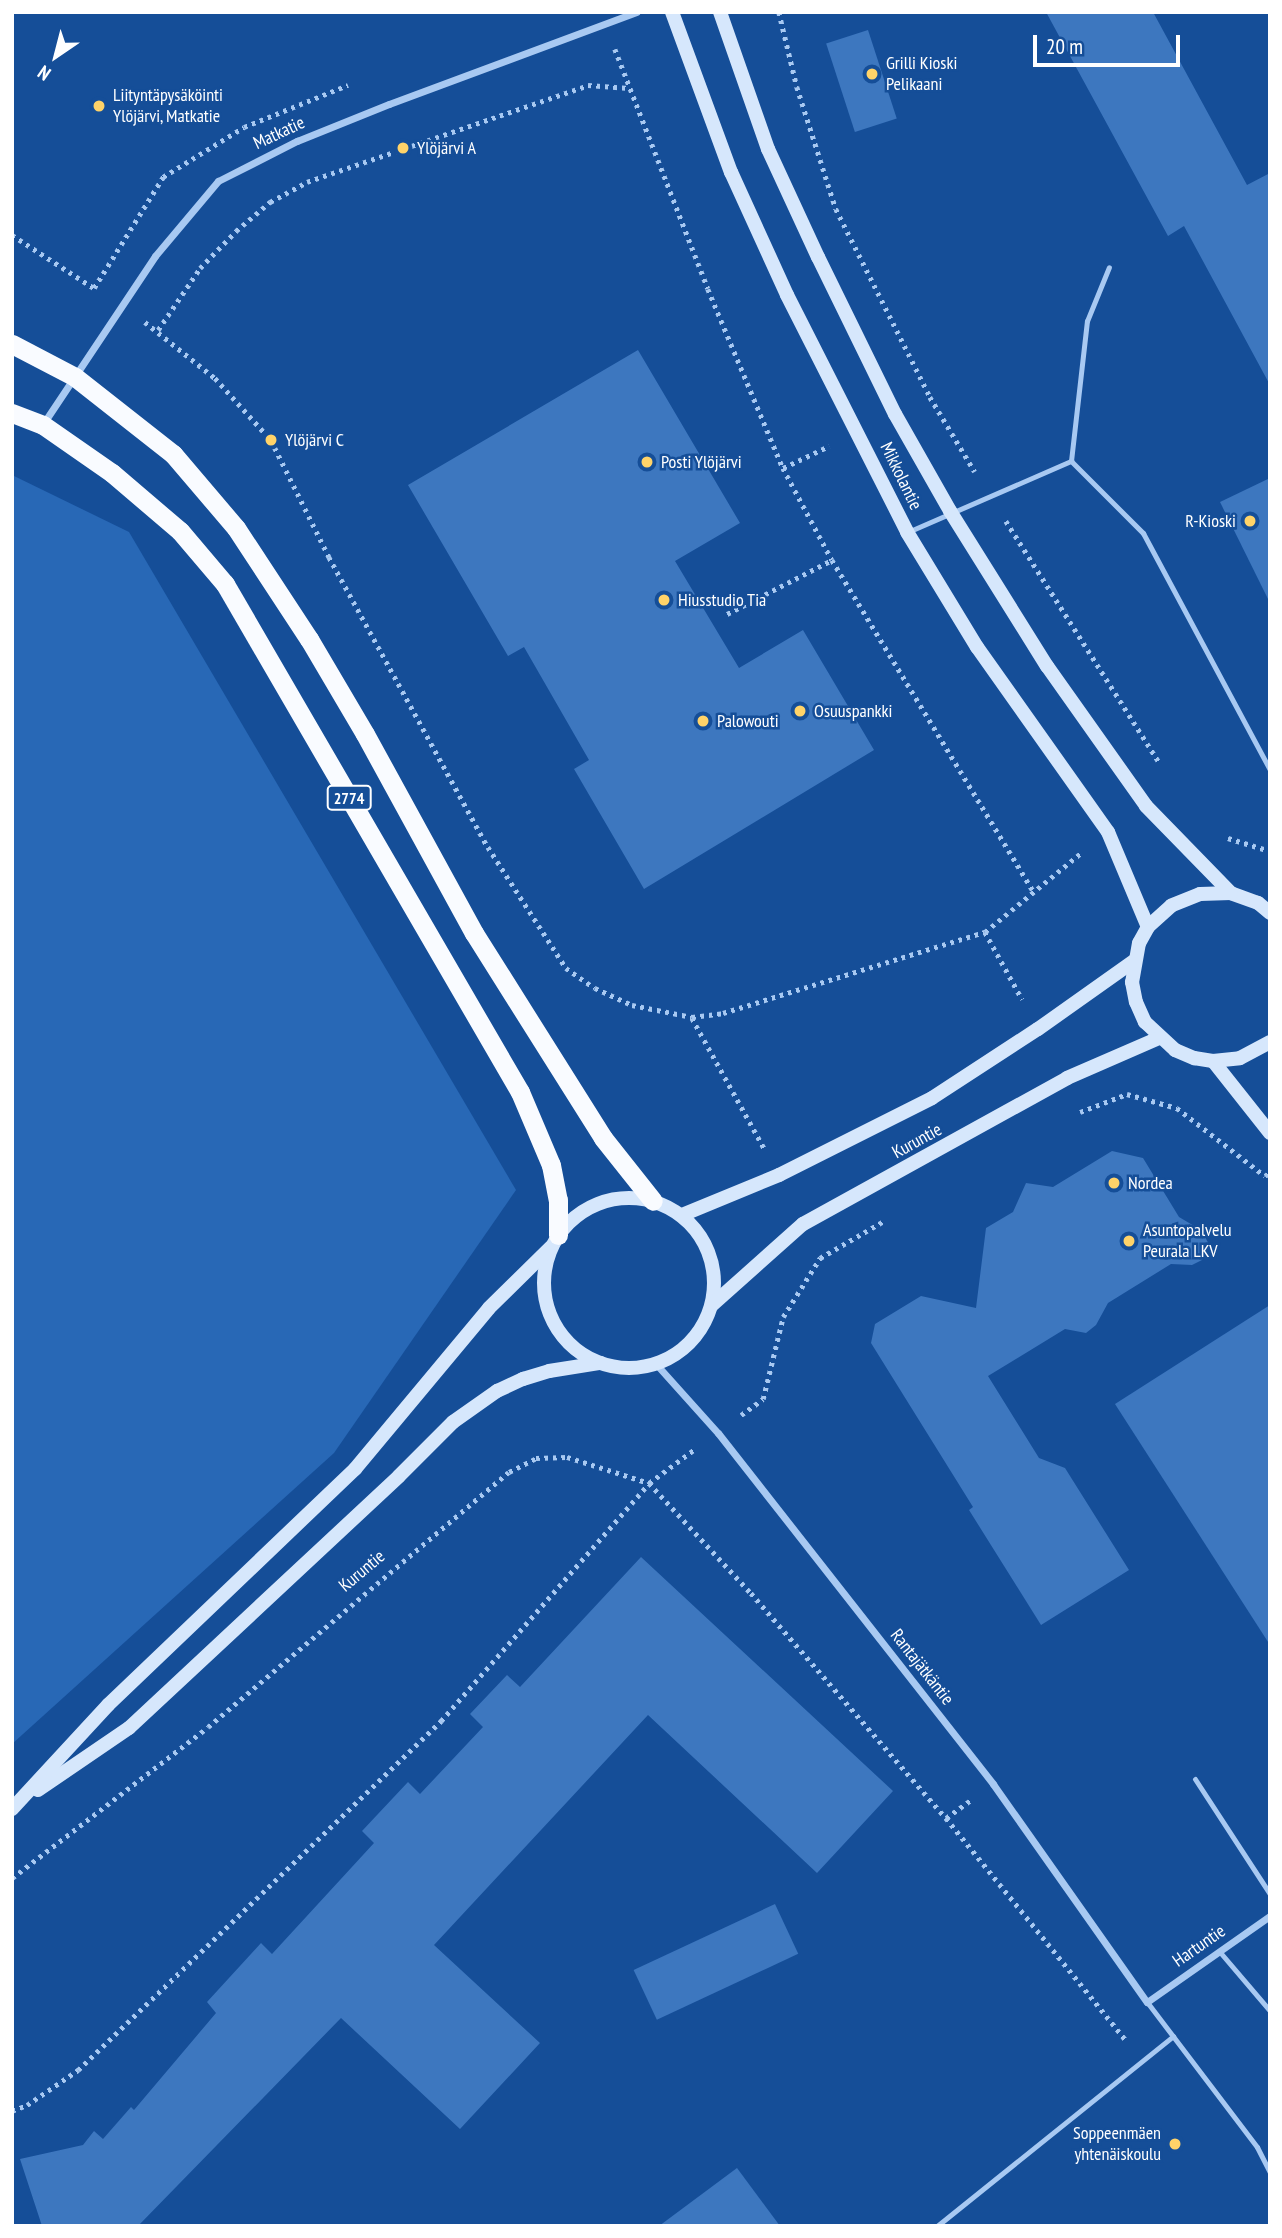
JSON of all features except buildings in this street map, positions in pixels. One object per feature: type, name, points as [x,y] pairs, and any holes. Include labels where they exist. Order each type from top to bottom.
[{"type":"highway","name":"2774","points":[[12,344],[75,377],[173,454],[236,528],[309,639],[365,734],[474,933],[603,1138],[653,1201]]},
{"type":"highway","name":"2774","points":[[12,413],[43,425],[112,473],[180,531],[225,584],[520,1092],[551,1166],[558,1200],[554,1241]]},
{"type":"main road","name":"Mikkolantie","points":[[672,12],[730,172],[787,295],[907,532],[977,647],[1108,832],[1148,928]]},
{"type":"main road","name":"Mikkolantie","points":[[720,12],[768,149],[812,245],[895,414],[950,512],[1047,666],[1146,806],[1231,893]]},
{"type":"main road","points":[[1270,913],[1258,903],[1231,893],[1200,894],[1171,906],[1148,928],[1134,961],[1132,982],[1136,1002],[1145,1021],[1159,1038],[1175,1050],[1194,1058],[1213,1061],[1240,1058],[1270,1042]]},
{"type":"main road","name":"Kuruntie","points":[[682,1215],[779,1175],[932,1098],[1038,1029],[1134,961]]},
{"type":"main road","name":"Kuruntie","points":[[712,1305],[803,1224],[1068,1078],[1159,1038]]},
{"type":"main road","points":[[1213,1061],[1270,1133]]},
{"type":"main road","points":[[16,1806],[108,1705],[355,1469],[489,1308],[576,1215],[600,1202],[626,1197],[653,1201],[682,1215],[699,1234],[710,1256],[715,1280],[712,1305],[697,1335],[671,1357],[656,1364],[628,1369],[600,1363],[573,1348],[553,1323],[544,1293],[543,1278],[554,1241]]},
{"type":"main road","points":[[16,1806],[129,1728],[399,1476],[453,1422],[497,1391],[523,1380],[549,1371],[600,1363]]},
{"type":"street","name":"Matkatie","points":[[43,425],[155,256],[218,181],[297,141],[605,21],[636,12]]},
{"type":"street","name":"Rantajätkäntie","points":[[656,1364],[718,1433],[993,1784],[1147,2002]]},
{"type":"street","name":"Hartuntie","points":[[1147,2002],[1270,1916]]},
{"type":"lane","points":[[1071,461],[1087,321],[1109,267]]},
{"type":"lane","points":[[907,532],[1071,461]]},
{"type":"lane","points":[[1071,461],[1143,533],[1270,769]]},
{"type":"lane","points":[[1195,1779],[1270,1894]]},
{"type":"lane","points":[[1219,1951],[1270,2011]]},
{"type":"lane","points":[[1147,2002],[1257,2147],[1270,2173]]},
{"type":"lane","points":[[937,2226],[1173,2036]]},
{"type":"path","points":[[779,12],[797,87],[836,209],[930,397],[1161,765]]},
{"type":"path","points":[[605,21],[629,88],[783,468],[832,560],[1033,890]]},
{"type":"path","points":[[158,330],[200,268],[236,231],[270,202],[307,182],[588,85],[629,88]]},
{"type":"path","points":[[12,236],[158,330],[215,378],[271,440],[329,557],[488,848],[566,968],[595,988],[632,1005],[692,1017],[723,1013],[985,932],[1091,845]]},
{"type":"path","points":[[783,468],[830,445]]},
{"type":"path","points":[[727,614],[832,560]]},
{"type":"path","points":[[1222,832],[1231,841],[1270,852]]},
{"type":"path","points":[[692,1017],[779,1175]]},
{"type":"path","points":[[1069,1118],[1127,1094],[1177,1108],[1267,1174],[1270,1183]]},
{"type":"path","points":[[12,2111],[27,2105],[78,2070],[441,1721],[649,1483],[764,1399],[783,1317],[820,1258],[884,1220]]},
{"type":"path","points":[[803,1224],[820,1258]]},
{"type":"path","name":"Kuruntie","points":[[12,1878],[208,1727],[509,1472],[536,1458],[567,1457],[649,1483]]},
{"type":"path","points":[[649,1483],[751,1593],[946,1818],[1143,2061]]},
{"type":"shaded area","points":[[12,475],[129,532],[516,1190],[334,1453],[12,1744]]},
{"type":"place","name":"Grilli Kioski Pelikaani","points":[[872,74]]},
{"type":"place","name":"Liityntäpysäköinti Ylöjärvi, Matkatie","points":[[99,106]]},
{"type":"place","name":"Ylöjärvi A","points":[[403,148]]},
{"type":"place","name":"Ylöjärvi C","points":[[271,440]]},
{"type":"place","name":"Posti Ylöjärvi","points":[[647,462]]},
{"type":"place","name":"R-Kioski","points":[[1250,521]]},
{"type":"place","name":"Hiusstudio Tia","points":[[664,600]]},
{"type":"place","name":"Osuuspankki","points":[[800,711]]},
{"type":"place","name":"Palowouti","points":[[703,721]]},
{"type":"place","name":"Nordea","points":[[1114,1183]]},
{"type":"place","name":"Asuntopalvelu Peurala LKV","points":[[1129,1241]]},
{"type":"place","name":"Soppeenmäen yhtenäiskoulu","points":[[1175,2144]]}]
